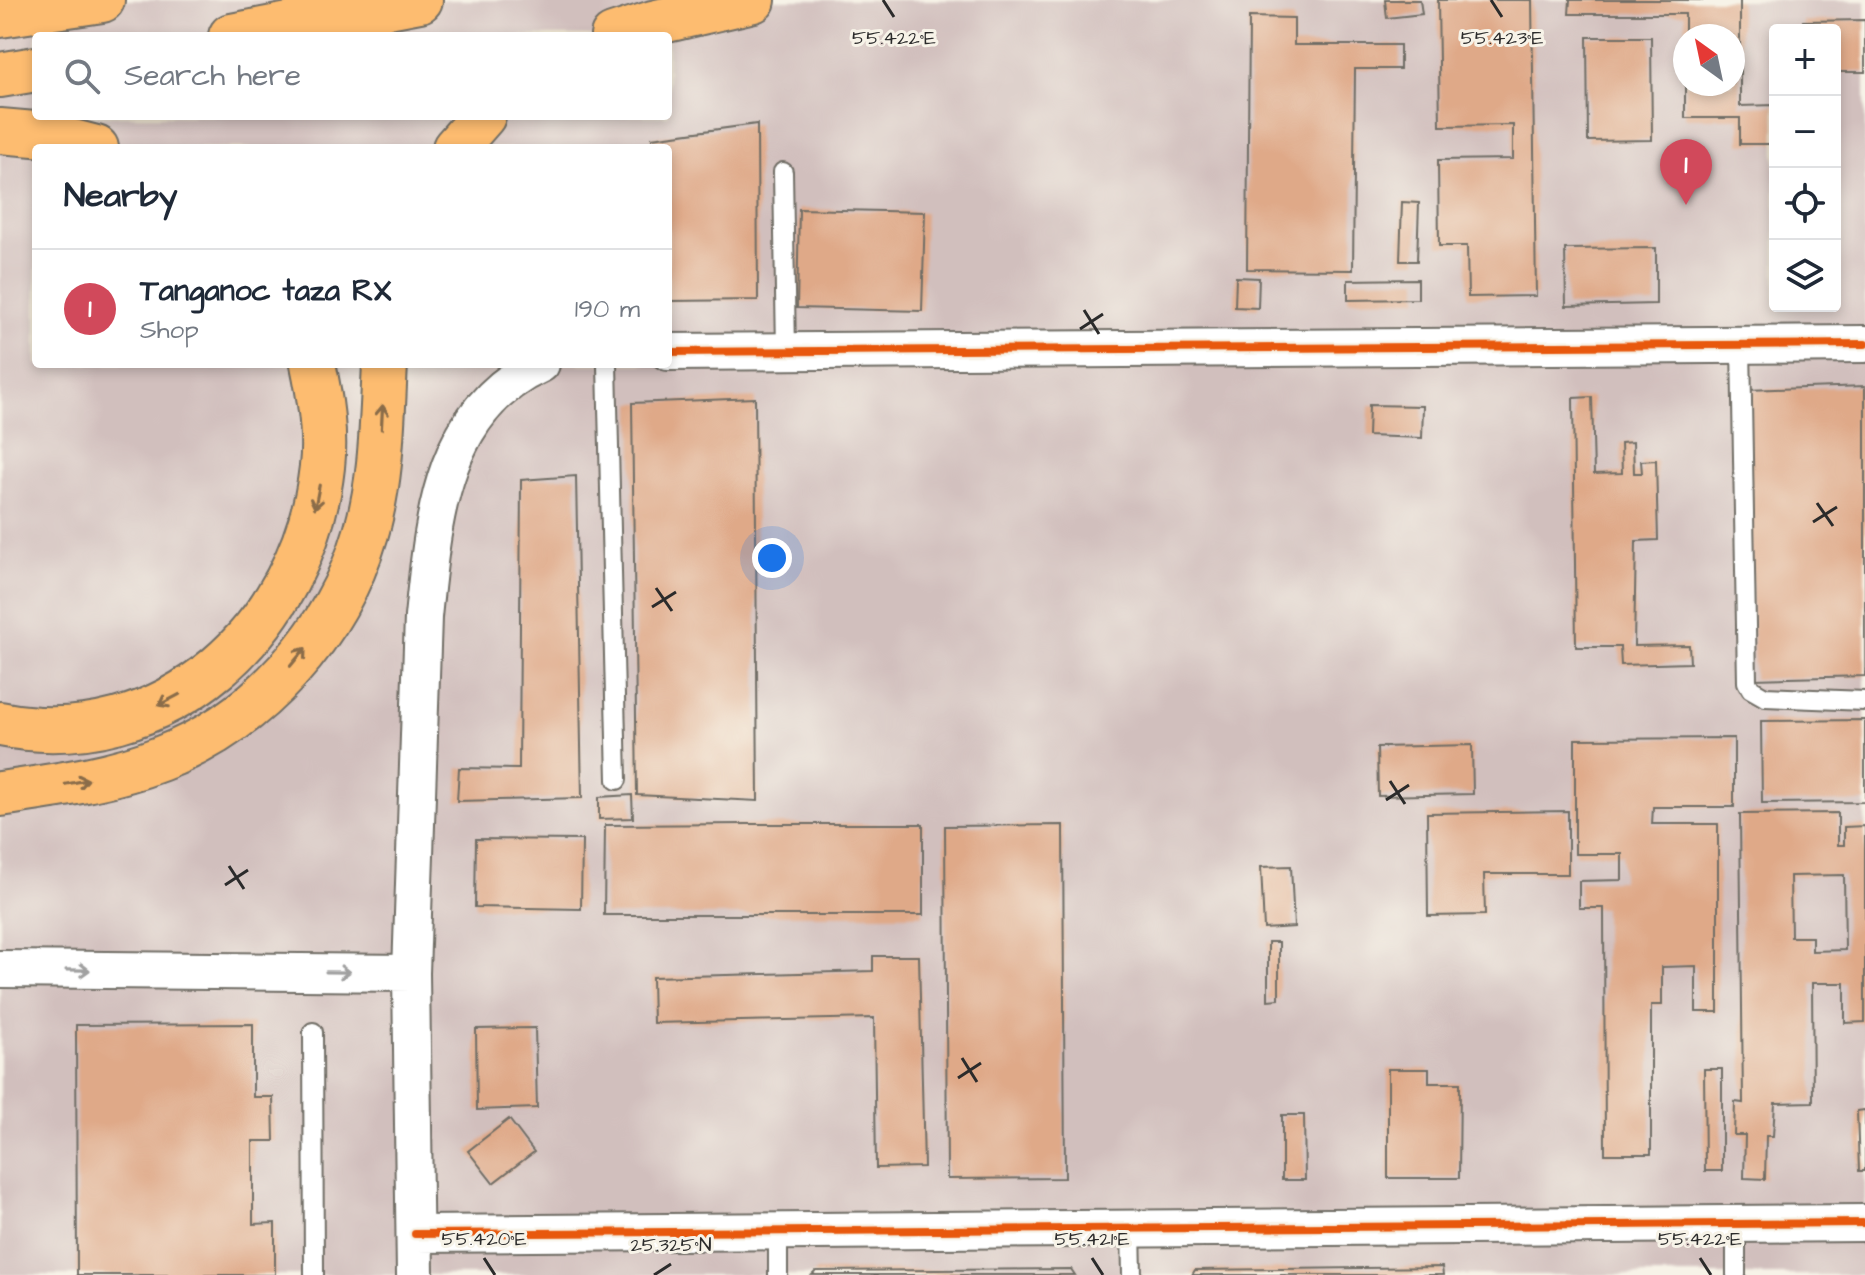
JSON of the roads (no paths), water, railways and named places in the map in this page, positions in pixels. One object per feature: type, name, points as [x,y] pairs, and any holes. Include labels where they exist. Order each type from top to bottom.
[{"type":"highway","points":[[0,15],[102,0]]},
{"type":"highway","points":[[252,32],[420,0]]},
{"type":"highway","points":[[625,32],[753,0]]},
{"type":"highway","points":[[0,75],[32,70]]},
{"type":"highway","points":[[458,144],[480,120]]},
{"type":"highway","points":[[6,131],[46,135],[81,144]]},
{"type":"highway","points":[[0,724],[61,729],[102,725],[162,705],[201,682],[240,649],[283,589],[296,564],[312,518],[322,465],[322,421],[314,368]]},
{"type":"highway","points":[[0,794],[83,781],[160,759],[234,720],[269,691],[329,615],[351,577],[367,531],[381,439],[385,368]]},
{"type":"street","points":[[672,352],[1865,344]]},
{"type":"street","points":[[415,1275],[411,973],[423,617],[436,522],[448,473],[465,430],[487,399],[516,375],[532,368]]},
{"type":"street","points":[[0,969],[411,973]]},
{"type":"street","points":[[415,1234],[1865,1223]]},
{"type":"lane","points":[[783,172],[786,351]]},
{"type":"lane","points":[[1741,345],[1747,682],[1751,689],[1765,697],[1865,701]]},
{"type":"lane","points":[[607,368],[617,780]]},
{"type":"lane","points":[[313,1032],[314,1275]]},
{"type":"lane","points":[[1736,1224],[1736,1275]]},
{"type":"lane","points":[[1131,1228],[1132,1275]]},
{"type":"lane","points":[[778,1231],[778,1275]]},
{"type":"place","name":"Tanganoc taza RX","points":[[1686,205]]}]
